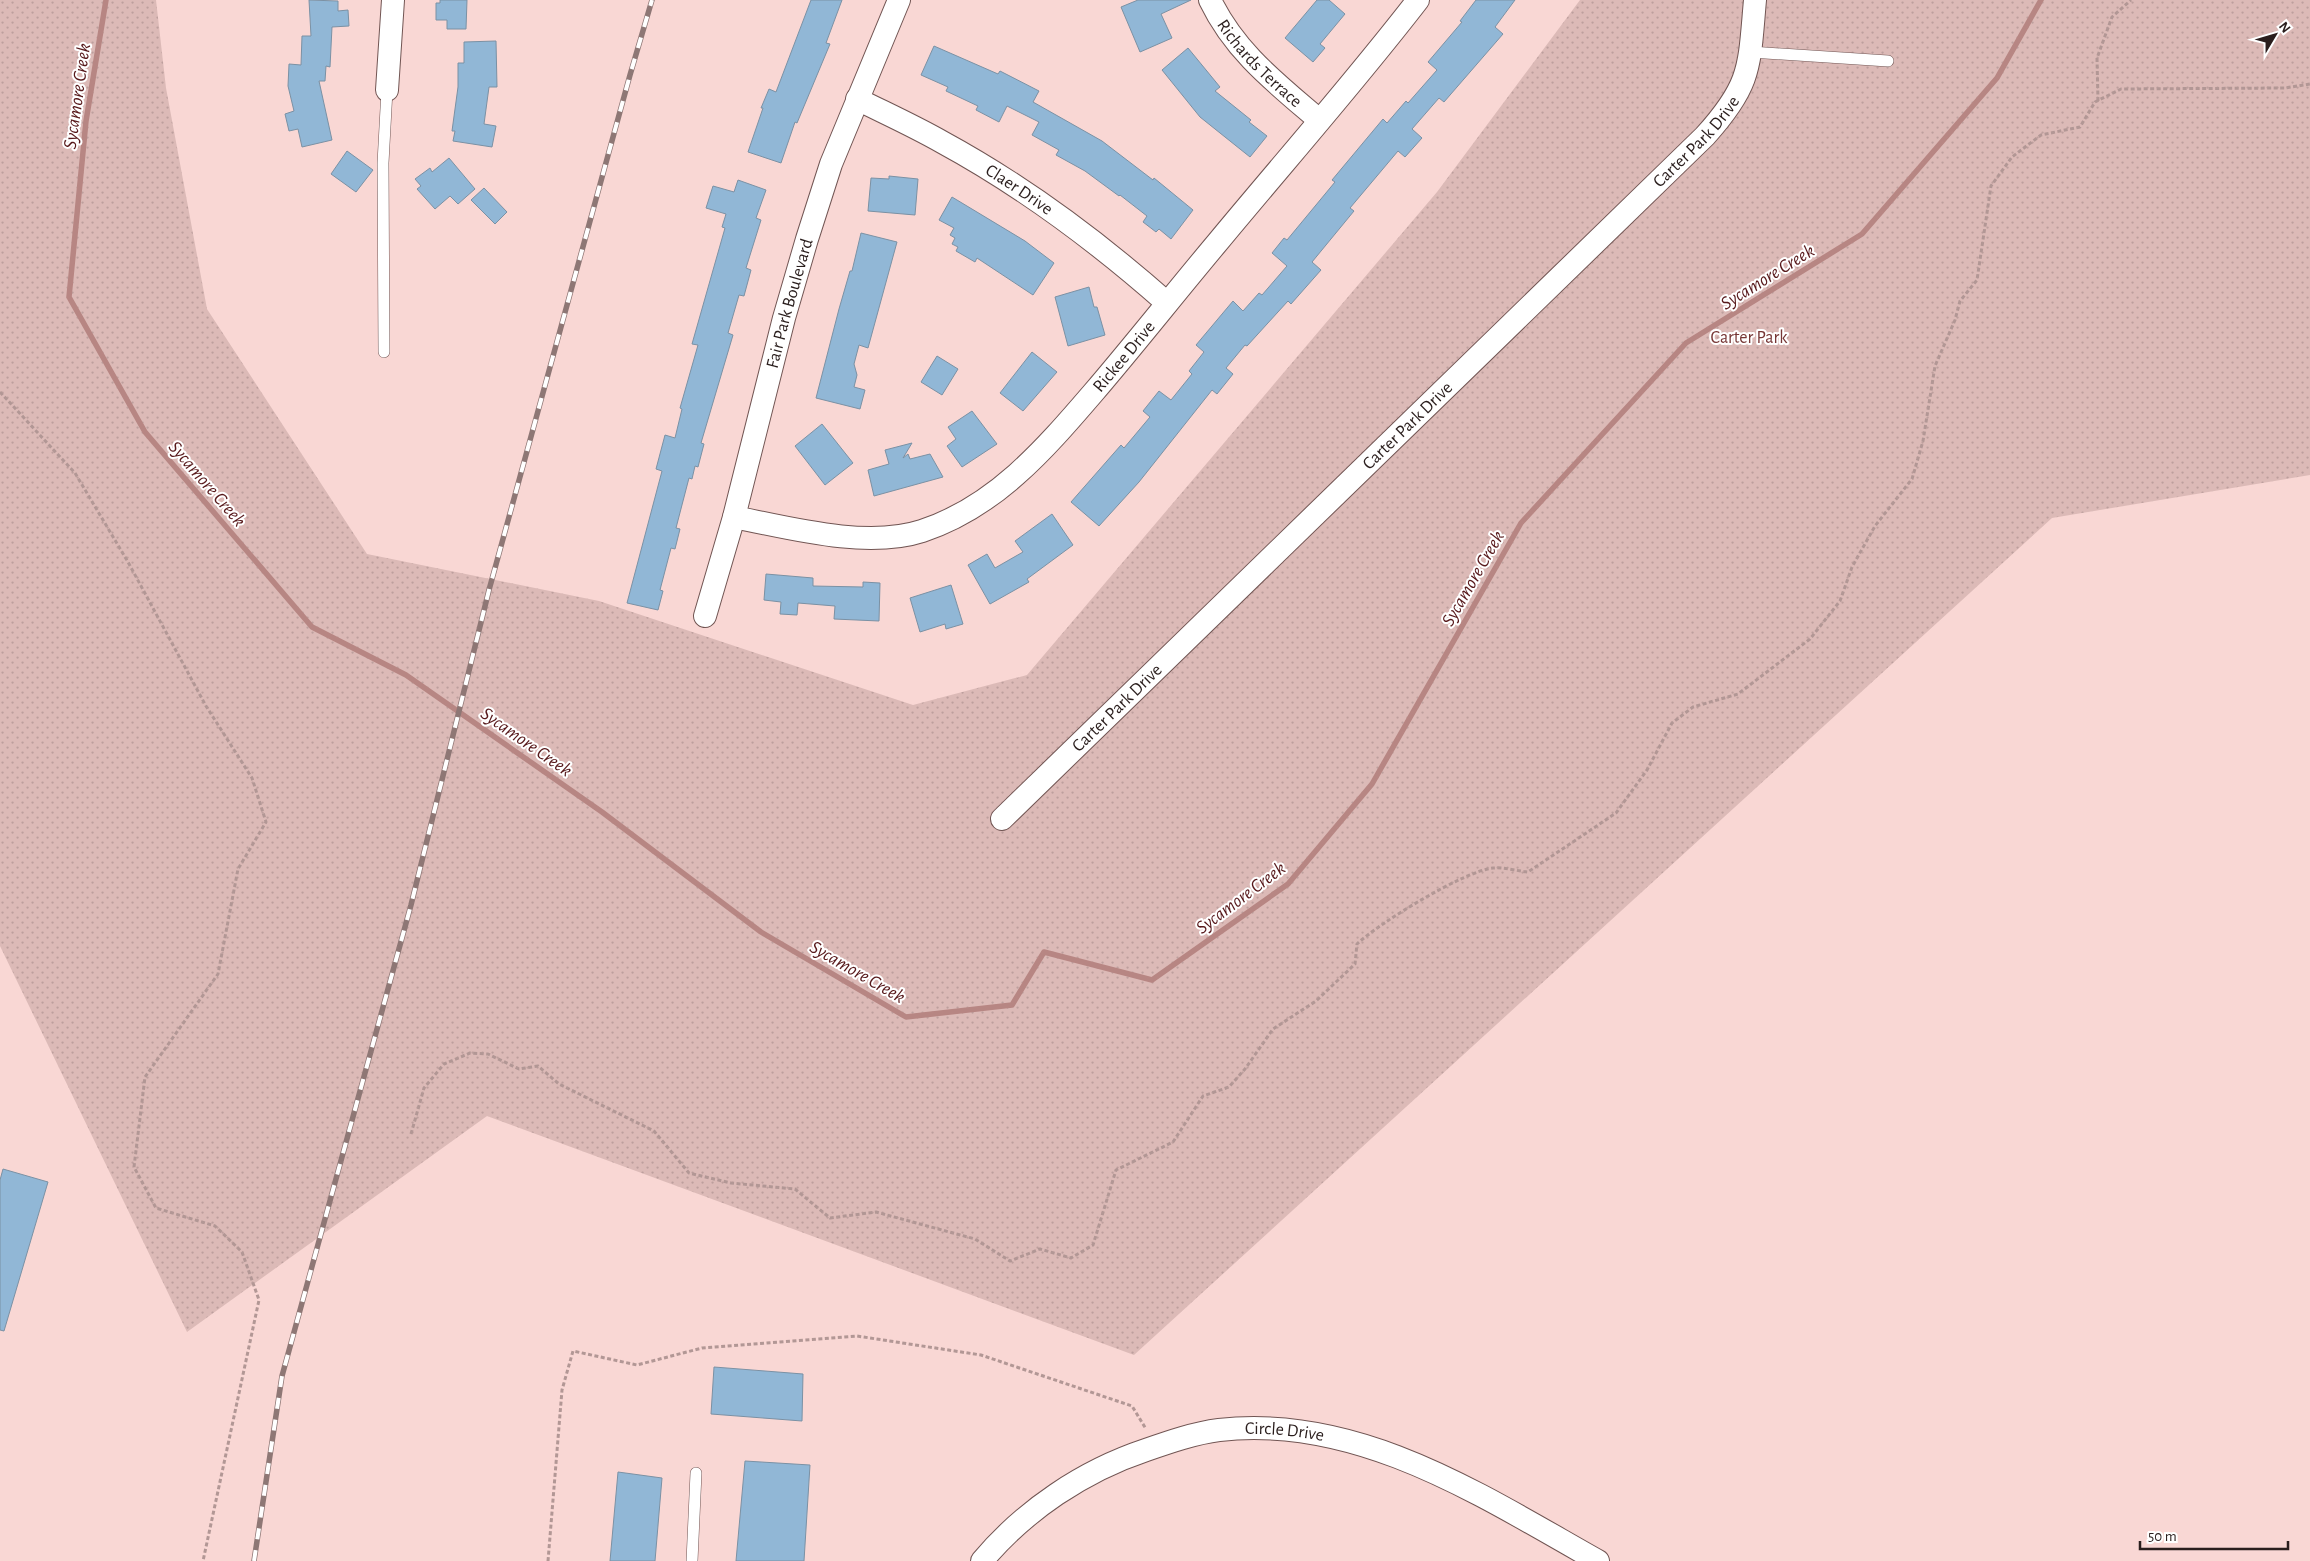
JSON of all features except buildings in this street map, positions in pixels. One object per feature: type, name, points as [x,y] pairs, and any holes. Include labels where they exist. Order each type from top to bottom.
[{"type":"street","points":[[388,90],[392,50],[393,0]]},
{"type":"street","name":"Fair Park Boulevard","points":[[705,616],[734,517],[784,318],[804,248],[831,164],[899,0]]},
{"type":"street","name":"Richards Terrace","points":[[1210,0],[1219,19],[1235,43],[1260,69],[1319,120]]},
{"type":"street","name":"Rickee Drive","points":[[734,517],[813,534],[886,537],[920,532],[955,518],[994,493],[1044,450],[1116,367],[1418,0]]},
{"type":"street","name":"Carter Park Drive","points":[[1002,819],[1705,136],[1728,111],[1742,89],[1749,66],[1755,0]]},
{"type":"street","name":"Claer Drive","points":[[857,99],[942,142],[1026,193],[1118,260],[1167,303]]},
{"type":"street","name":"Circle Drive","points":[[982,1561],[1034,1510],[1076,1481],[1124,1457],[1218,1430],[1264,1428],[1311,1432],[1371,1446],[1416,1464],[1469,1489],[1598,1561]]},
{"type":"lane","points":[[1751,52],[1888,61]]},
{"type":"lane","points":[[384,352],[383,162],[388,90]]},
{"type":"lane","points":[[692,1561],[696,1473]]},
{"type":"path","points":[[2098,101],[2097,58],[2112,17],[2131,0]]},
{"type":"path","points":[[412,1134],[424,1088],[444,1064],[470,1053],[488,1054],[519,1069],[538,1066],[559,1084],[654,1131],[689,1173],[731,1183],[795,1189],[830,1218],[876,1212],[975,1239],[1010,1260],[1040,1250],[1071,1258],[1094,1245],[1116,1170],[1173,1142],[1203,1096],[1229,1087],[1245,1069],[1273,1029],[1316,1001],[1355,964],[1357,944],[1372,929],[1389,922],[1446,886],[1493,868],[1528,872],[1616,813],[1647,770],[1672,722],[1692,707],[1738,694],[1810,639],[1840,601],[1852,567],[1875,526],[1912,479],[1923,442],[1935,366],[1955,320],[1960,301],[1977,280],[1991,186],[2012,157],[2041,135],[2080,127],[2095,102],[2121,89],[2285,88],[2310,84]]},
{"type":"path","points":[[0,392],[75,473],[128,562],[206,706],[252,778],[266,822],[238,869],[218,974],[145,1077],[134,1167],[156,1208],[215,1226],[242,1252],[259,1300],[203,1561]]},
{"type":"path","points":[[548,1561],[562,1390],[573,1352],[637,1365],[702,1348],[857,1336],[981,1355],[1132,1406],[1157,1446]]},
{"type":"green space","name":"Carter Park","points":[[0,0],[156,0],[166,88],[207,309],[367,554],[599,601],[913,705],[1027,675],[1437,192],[1580,0],[2310,0],[2310,475],[2052,518],[1134,1355],[487,1116],[187,1332],[0,946]]},
{"type":"waterway","name":"Sycamore Creek","points":[[106,0],[86,121],[69,297],[145,432],[312,627],[406,675],[602,812],[761,932],[906,1017],[1012,1005],[1044,952],[1152,980],[1288,884],[1372,784],[1521,523],[1686,343],[1862,234],[1997,78],[2041,0]]},
{"type":"railway","points":[[254,1561],[282,1376],[411,905],[489,590],[652,0]]}]
